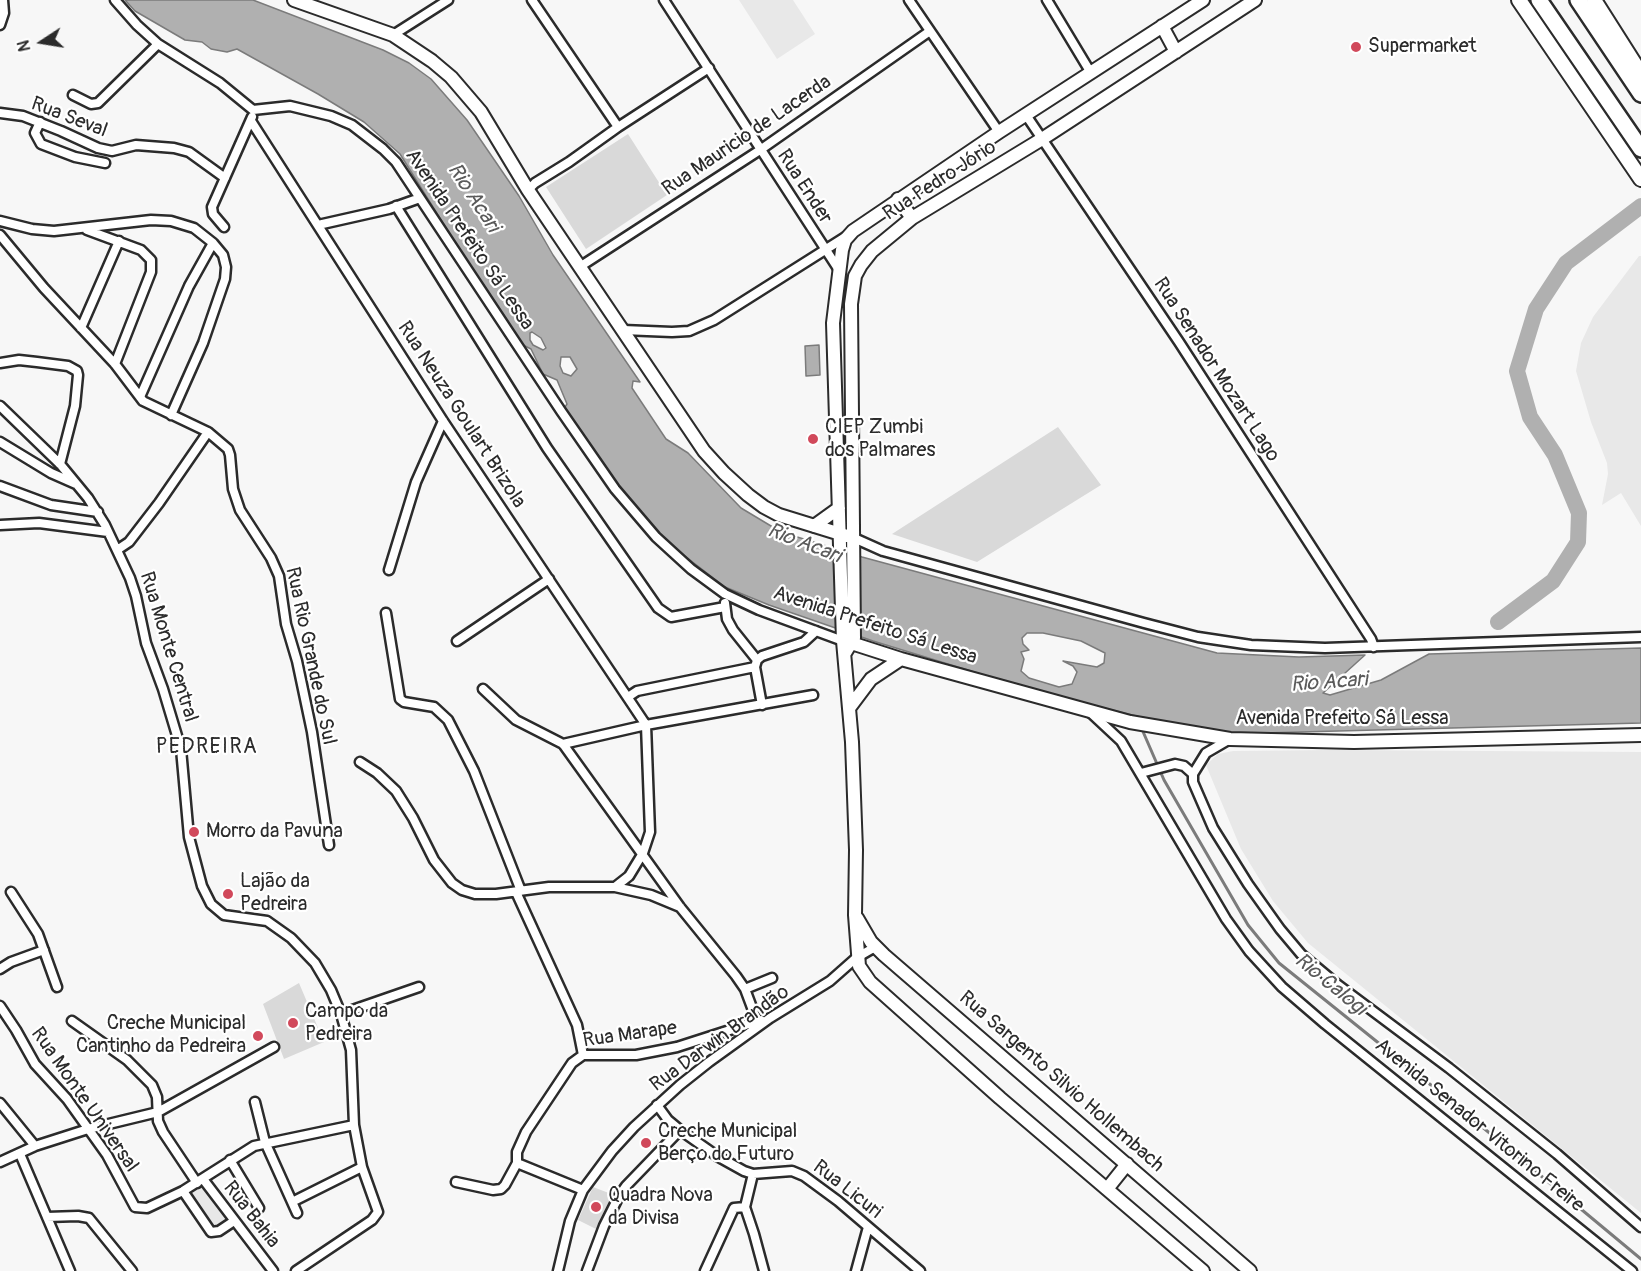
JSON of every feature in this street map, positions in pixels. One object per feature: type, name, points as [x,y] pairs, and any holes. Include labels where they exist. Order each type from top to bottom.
[{"type":"highway","points":[[1539,0],[1641,149]]},
{"type":"highway","points":[[1578,0],[1641,94]]},
{"type":"main road","points":[[294,0],[393,35],[432,61],[451,77],[481,112],[528,190],[581,266],[687,428],[724,473],[764,507],[779,515],[814,526],[854,543],[847,642]]},
{"type":"main road","name":"Rua Pedro Jório","points":[[849,235],[898,199],[1203,0]]},
{"type":"main road","name":"Rua Pedro Jório","points":[[854,543],[851,304],[855,276],[861,265],[872,251],[912,218],[1042,139],[1255,0]]},
{"type":"main road","points":[[1519,0],[1641,178]]},
{"type":"main road","points":[[1594,0],[1641,74]]},
{"type":"main road","points":[[1162,26],[1176,52]]},
{"type":"main road","points":[[898,199],[912,218]]},
{"type":"main road","points":[[849,235],[842,250],[833,323],[838,508],[847,642],[856,850],[856,958],[870,982],[1203,1271]]},
{"type":"main road","points":[[814,526],[838,508]]},
{"type":"main road","name":"Avenida Prefeito Sá Lessa","points":[[847,642],[1130,722],[1230,739],[1354,742],[1641,735]]},
{"type":"main road","points":[[850,707],[871,679],[901,659]]},
{"type":"main road","name":"Rua Sargento Silvio Hollembach","points":[[855,915],[875,947],[1250,1271]]},
{"type":"main road","points":[[1107,1189],[1127,1164]]},
{"type":"street","points":[[0,25],[4,13],[3,0]]},
{"type":"street","points":[[115,0],[158,44],[220,83],[254,110],[212,210],[224,227]]},
{"type":"street","points":[[393,35],[448,0]]},
{"type":"street","points":[[532,0],[618,127]]},
{"type":"street","name":"Rua Ender","points":[[664,0],[839,270]]},
{"type":"street","points":[[909,0],[999,132]]},
{"type":"street","points":[[1047,0],[1091,73]]},
{"type":"street","name":"Rua Mauricio de Lacerda","points":[[581,266],[760,150],[930,30]]},
{"type":"street","points":[[73,95],[91,104],[98,103],[158,44]]},
{"type":"street","points":[[528,190],[618,127],[709,68]]},
{"type":"street","name":"Avenida Prefeito Sá Lessa","points":[[254,110],[290,106],[331,116],[352,125],[383,149],[396,162],[615,489],[656,537],[725,594],[759,610],[847,642]]},
{"type":"street","name":"Rua Seval","points":[[0,113],[23,116],[98,148],[112,151],[136,145],[174,148],[189,152],[225,177]]},
{"type":"street","name":"Rua Senador Mozart Lago","points":[[1026,115],[1179,342],[1374,647]]},
{"type":"street","name":"Rua Neuza Goulart Brizola","points":[[251,121],[443,421],[646,725]]},
{"type":"street","points":[[40,122],[35,133],[41,144],[75,157],[105,163]]},
{"type":"street","points":[[318,225],[420,198]]},
{"type":"street","points":[[396,206],[547,448],[658,608],[671,617],[725,607]]},
{"type":"street","points":[[0,221],[32,229],[54,231],[151,220],[171,221],[194,228],[213,243],[223,255],[226,267],[222,291],[203,343],[171,415]]},
{"type":"street","points":[[83,228],[147,254],[151,260],[152,267],[115,364]]},
{"type":"street","name":"Rua Pedro Jório","points":[[622,330],[689,331],[714,320],[849,235]]},
{"type":"street","points":[[0,236],[38,281],[115,364],[143,401],[208,432],[129,542],[117,550]]},
{"type":"street","points":[[81,328],[118,241]]},
{"type":"street","points":[[140,396],[189,286],[213,243]]},
{"type":"street","points":[[0,363],[7,361],[37,362],[68,366],[76,370],[78,375],[75,406],[60,464]]},
{"type":"street","name":"Rua Monte Central","points":[[0,406],[60,464],[98,512],[132,581],[146,643],[164,689],[181,749],[186,819],[204,892],[219,912],[231,916],[259,918],[291,938],[315,963],[331,990],[341,1014],[351,1050],[354,1125],[362,1167],[378,1209],[377,1215],[372,1221],[296,1271]]},
{"type":"street","points":[[389,570],[416,482],[443,421]]},
{"type":"street","name":"Rua Rio Grande do Sul","points":[[208,432],[228,449],[233,489],[240,510],[271,558],[279,576],[286,624],[297,661],[312,732],[329,845]]},
{"type":"street","points":[[0,442],[77,485]]},
{"type":"street","points":[[0,486],[51,505],[98,512]]},
{"type":"street","points":[[0,525],[39,523],[108,532]]},
{"type":"street","points":[[854,543],[1198,637],[1251,645],[1374,647],[1641,637]]},
{"type":"street","points":[[457,640],[549,579]]},
{"type":"street","points":[[725,594],[727,619],[756,663],[762,705]]},
{"type":"street","points":[[386,613],[400,699],[404,702],[434,707],[448,720],[474,771],[518,891],[577,1025],[583,1055]]},
{"type":"street","points":[[628,697],[638,691],[756,663],[769,653],[804,642],[816,631]]},
{"type":"street","points":[[483,689],[516,720],[563,744],[680,907],[745,989],[757,1021]]},
{"type":"street","points":[[563,744],[646,725],[813,695]]},
{"type":"street","name":"Avenida Senador Vitorino Freire","points":[[1089,711],[1121,741],[1226,919],[1249,951],[1282,987],[1632,1271]]},
{"type":"street","points":[[615,887],[629,876],[643,853],[650,832],[646,725]]},
{"type":"street","points":[[1141,773],[1166,766],[1180,765],[1193,774],[1206,753],[1230,739]]},
{"type":"street","points":[[360,762],[377,773],[396,791],[413,818],[434,860],[452,883],[462,890],[475,894],[549,887],[615,887],[651,895],[680,907]]},
{"type":"street","name":"Avenida Senador Vitorino Freire","points":[[1193,774],[1193,782],[1200,802],[1213,828],[1248,884],[1301,954],[1548,1147],[1641,1227]]},
{"type":"street","points":[[11,892],[38,934],[57,987]]},
{"type":"street","name":"Rua Darwin Brandão","points":[[558,1271],[570,1221],[583,1190],[612,1151],[657,1105],[709,1062],[770,1018],[815,991],[856,958],[875,947]]},
{"type":"street","points":[[0,969],[11,962],[44,950]]},
{"type":"street","points":[[745,989],[772,978]]},
{"type":"street","points":[[341,1014],[419,987]]},
{"type":"street","name":"Rua Monte Universal","points":[[0,1006],[32,1059],[67,1099],[107,1155],[134,1206],[142,1208],[183,1191]]},
{"type":"street","name":"Rua Marape","points":[[456,1182],[493,1190],[501,1189],[506,1185],[517,1162],[517,1152],[526,1132],[572,1064],[583,1055],[636,1054],[677,1047],[770,1018]]},
{"type":"street","name":"Rua Bahia","points":[[72,1021],[127,1060],[153,1085],[157,1097],[158,1121],[165,1137],[273,1271]]},
{"type":"street","points":[[0,1162],[35,1146],[88,1128],[158,1112],[274,1047]]},
{"type":"street","points":[[0,1102],[35,1146]]},
{"type":"street","points":[[255,1102],[265,1142],[297,1213]]},
{"type":"street","points":[[657,1105],[668,1120],[680,1130],[717,1156],[753,1174],[745,1207],[764,1271]]},
{"type":"street","points":[[234,1221],[219,1231],[211,1232],[183,1191],[247,1149],[265,1142],[354,1125]]},
{"type":"street","points":[[587,1271],[604,1226],[619,1196],[680,1130]]},
{"type":"street","points":[[20,1154],[70,1271]]},
{"type":"street","points":[[230,1160],[259,1208]]},
{"type":"street","points":[[517,1162],[583,1190]]},
{"type":"street","points":[[292,1202],[362,1167]]},
{"type":"street","name":"Rua Licuri","points":[[753,1174],[792,1171],[799,1173],[920,1271]]},
{"type":"street","points":[[705,1271],[734,1208],[745,1207]]},
{"type":"street","points":[[47,1217],[89,1218],[132,1271]]},
{"type":"street","points":[[856,1271],[868,1227]]},
{"type":"shaded area","points":[[739,0],[793,0],[815,34],[777,59]]},
{"type":"shaded area","points":[[628,134],[667,195],[586,249],[546,187]]},
{"type":"shaded area","points":[[1641,256],[1641,526],[1621,493],[1602,505],[1608,474],[1607,463],[1591,422],[1576,371],[1581,343],[1593,317]]},
{"type":"shaded area","points":[[1058,427],[1101,485],[977,562],[892,534]]},
{"type":"shaded area","points":[[1233,751],[1641,752],[1641,1213],[1308,943],[1273,901],[1241,849],[1206,765],[1218,754]]},
{"type":"shaded area","name":"Campo da Pedreira","points":[[299,983],[324,1042],[284,1059],[263,1004]]},
{"type":"shaded area","points":[[202,1182],[229,1222],[214,1231],[186,1193]]},
{"type":"shaded area","name":"Quadra Nova da Divisa","points":[[593,1187],[614,1195],[598,1230],[578,1220]]},
{"type":"water","name":"Rio Acari","points":[[125,0],[253,0],[383,50],[409,63],[431,79],[467,120],[519,196],[553,255],[640,382],[633,381],[632,388],[666,439],[688,453],[741,508],[781,532],[862,557],[1217,653],[1299,657],[1365,655],[1323,693],[1330,695],[1381,680],[1429,654],[1641,648],[1641,723],[1225,734],[1136,716],[1033,690],[873,641],[769,605],[725,587],[668,543],[604,472],[563,410],[567,404],[557,380],[543,374],[531,349],[523,345],[497,310],[400,154],[364,122],[237,49],[227,52],[211,49],[202,42],[185,40],[135,11]],"holes":[[[532,332],[541,338],[546,348],[543,350],[533,345],[530,340]],[[561,357],[570,357],[577,369],[571,376],[563,373],[560,366]],[[1027,633],[1043,633],[1081,641],[1105,653],[1104,663],[1097,667],[1063,661],[1073,666],[1077,672],[1072,684],[1059,687],[1029,678],[1021,671],[1024,659],[1021,652],[1029,650],[1023,644],[1022,638]]]},
{"type":"water","points":[[819,345],[820,375],[806,376],[805,346]]},
{"type":"waterway","points":[[1498,622],[1553,581],[1578,542],[1579,513],[1555,455],[1530,417],[1517,371],[1536,309],[1566,263],[1641,206]]},
{"type":"waterway","name":"Rio Calogi","points":[[1141,727],[1164,780],[1248,925],[1279,963],[1457,1106],[1641,1259]]},
{"type":"place","name":"Supermarket","points":[[1356,47]]},
{"type":"place","name":"CIEP Zumbi dos Palmares","points":[[813,439]]},
{"type":"place","name":"Morro da Pavuna","points":[[194,832]]},
{"type":"place","name":"Lajão da Pedreira","points":[[228,894]]},
{"type":"place","name":"Campo da Pedreira","points":[[293,1023]]},
{"type":"place","name":"Creche Municipal Cantinho da Pedreira","points":[[258,1036]]},
{"type":"place","name":"Creche Municipal Berço do Futuro","points":[[646,1143]]},
{"type":"place","name":"Quadra Nova da Divisa","points":[[596,1207]]},
{"type":"district","name":"PEDREIRA","points":[[207,748]]}]
